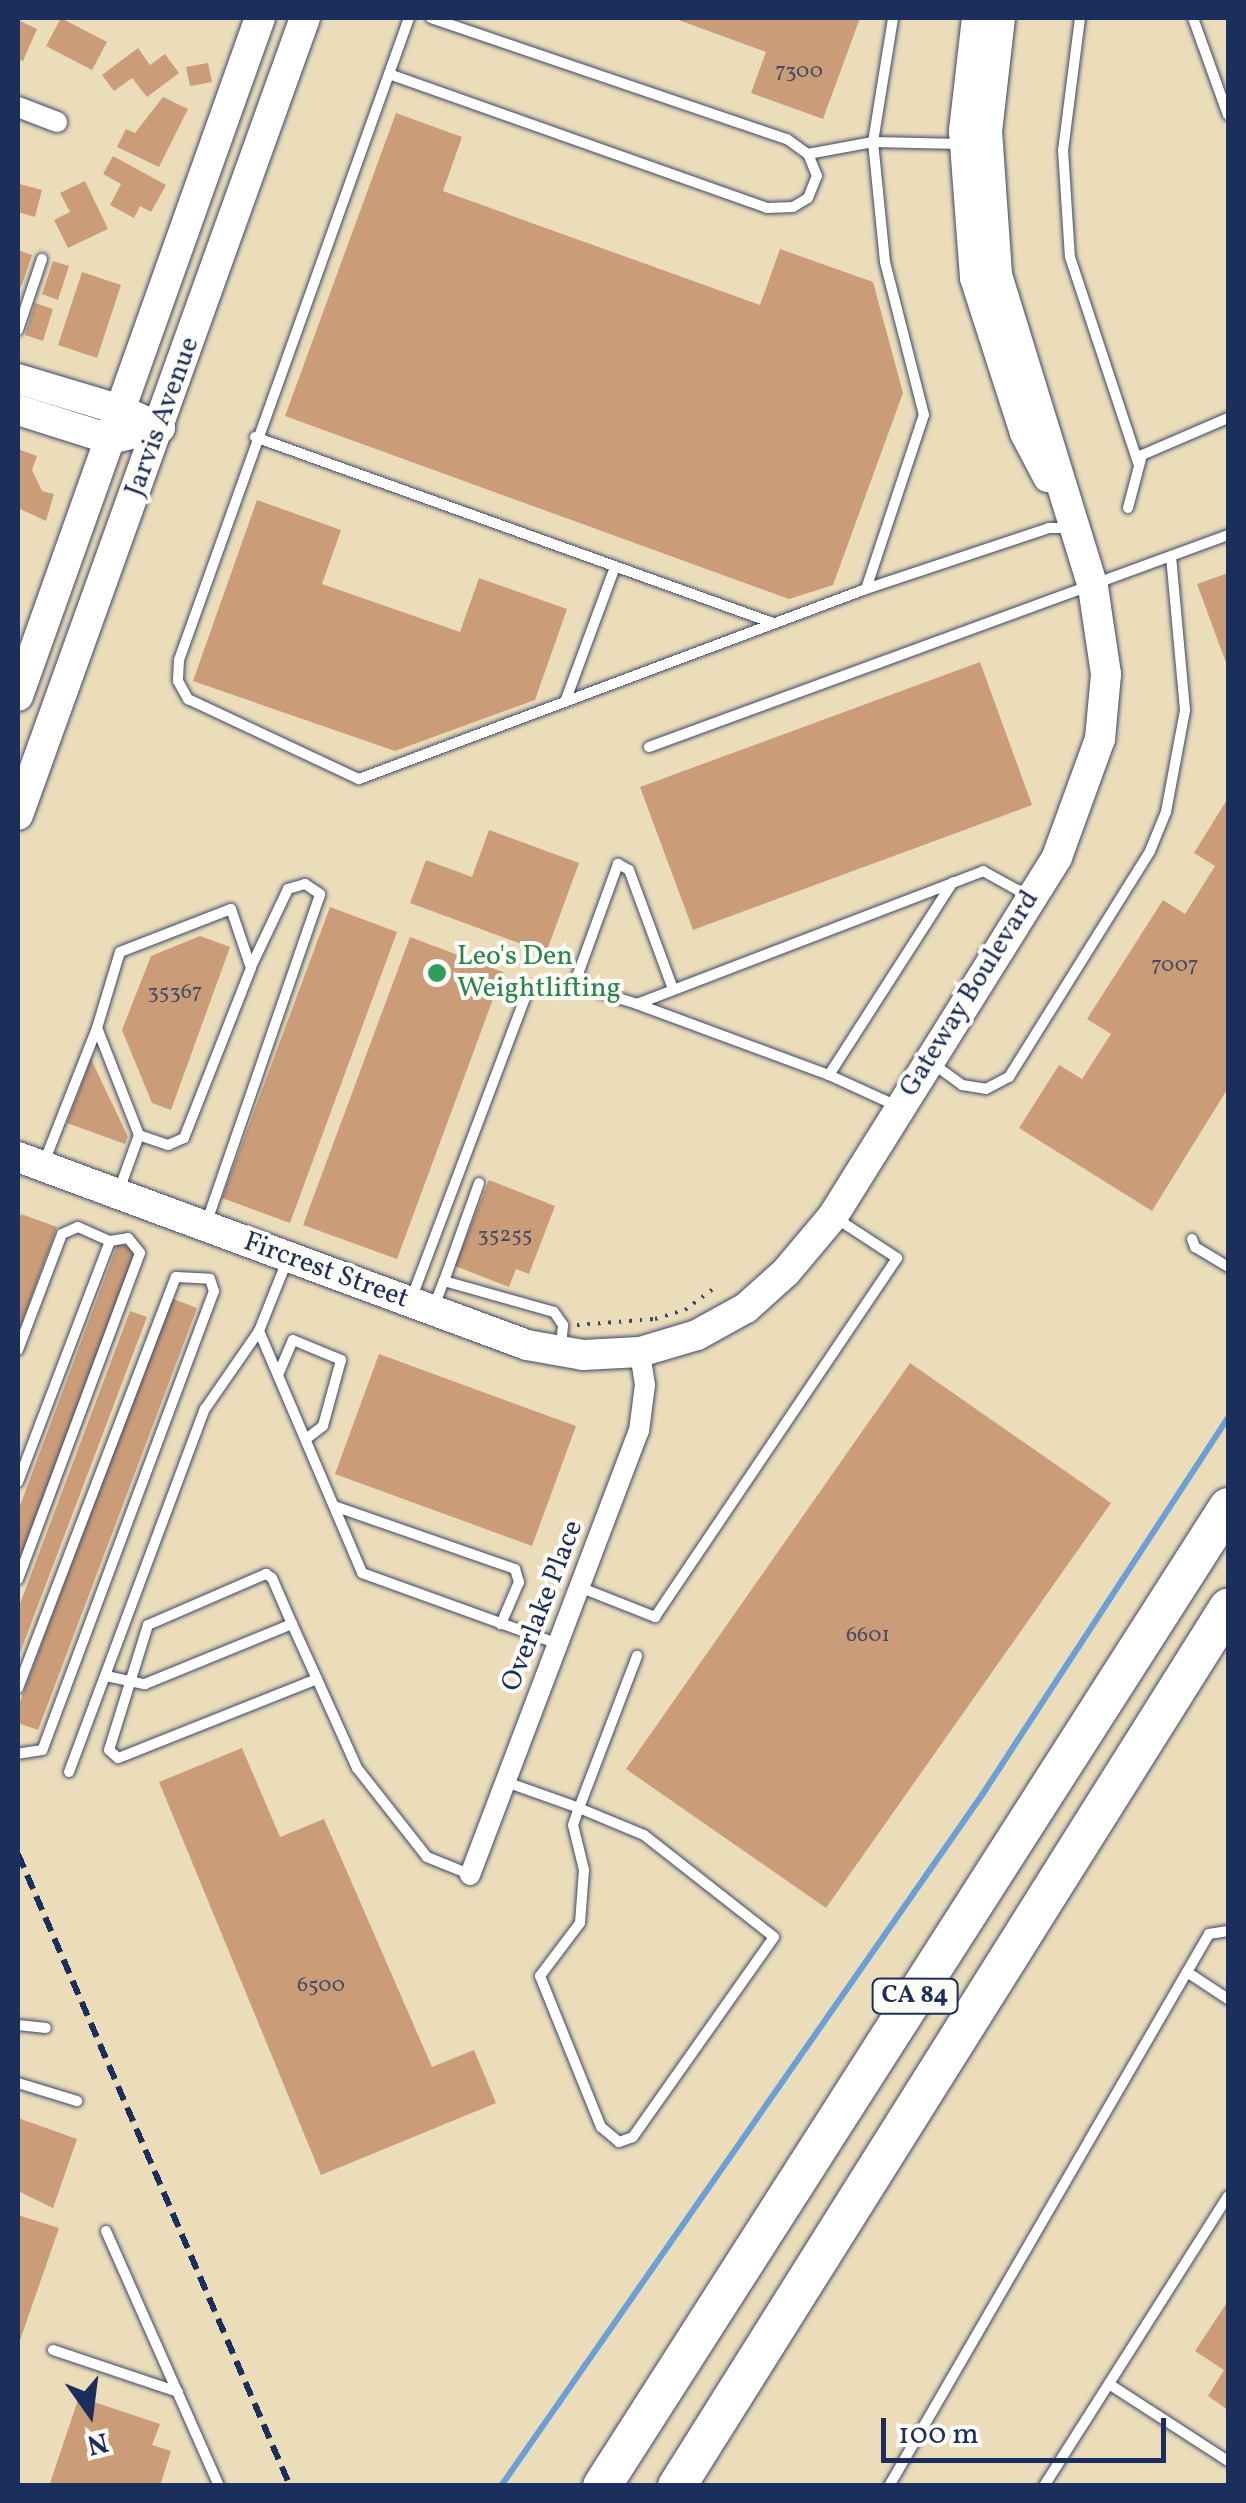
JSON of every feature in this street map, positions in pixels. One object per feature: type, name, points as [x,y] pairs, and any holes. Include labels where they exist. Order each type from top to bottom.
[{"type":"highway","name":"CA 84","points":[[602,2486],[1228,1507]]},
{"type":"highway","name":"CA 84","points":[[677,2486],[1228,1608]]},
{"type":"highway","name":"CA 84","points":[[704,2486],[1228,1640]]},
{"type":"street","name":"Jarvis Avenue","points":[[18,696],[260,18]]},
{"type":"street","name":"Jarvis Avenue","points":[[18,815],[304,18]]},
{"type":"street","name":"Gateway Boulevard","points":[[640,1352],[697,1335],[746,1308],[833,1216],[1031,898],[1084,796],[1100,739],[1106,674],[1093,586],[998,274],[976,145],[976,18]]},
{"type":"street","name":"Gateway Boulevard","points":[[976,145],[1000,18]]},
{"type":"street","points":[[18,107],[56,122]]},
{"type":"street","points":[[18,379],[121,410],[160,428]]},
{"type":"street","points":[[18,410],[110,439],[160,428]]},
{"type":"street","name":"Fircrest Street","points":[[30,1161],[527,1346],[562,1340],[640,1352]]},
{"type":"street","name":"Overlake Place","points":[[470,1875],[638,1432],[645,1386],[640,1352]]},
{"type":"lane","points":[[409,18],[255,438],[179,660],[178,681],[188,699],[359,780],[866,589],[1049,528],[1076,528]]},
{"type":"lane","points":[[389,74],[767,208],[793,207],[808,198],[816,176],[808,154],[787,139],[431,18]]},
{"type":"lane","points":[[866,589],[924,416],[885,262],[873,142],[893,18]]},
{"type":"lane","points":[[1080,18],[1063,150],[1070,257],[1138,463]]},
{"type":"lane","points":[[1192,18],[1228,116]]},
{"type":"lane","points":[[808,154],[873,142],[976,145]]},
{"type":"lane","points":[[18,330],[42,258]]},
{"type":"lane","points":[[1128,508],[1138,463],[1148,450],[1228,418]]},
{"type":"lane","points":[[255,438],[774,623]]},
{"type":"lane","points":[[649,748],[1228,536]]},
{"type":"lane","points":[[928,1060],[962,1085],[986,1089],[1009,1077],[1150,852],[1166,812],[1185,710],[1171,557]]},
{"type":"lane","points":[[565,702],[616,566]]},
{"type":"lane","points":[[673,989],[630,870],[618,864],[578,974],[586,988],[830,1075],[899,1107]]},
{"type":"lane","points":[[637,1004],[983,871],[1031,898]]},
{"type":"lane","points":[[830,1075],[954,881]]},
{"type":"lane","points":[[139,1135],[168,1145],[184,1138],[251,968],[288,889],[304,884],[320,894],[205,1226]]},
{"type":"lane","points":[[30,1161],[96,1028],[122,949],[205,916],[233,910],[251,968]]},
{"type":"lane","points":[[422,1306],[528,990]]},
{"type":"lane","points":[[96,1028],[139,1135],[118,1194]]},
{"type":"lane","points":[[422,1306],[444,1280],[479,1183]]},
{"type":"lane","points":[[579,1587],[655,1616],[897,1258],[833,1216]]},
{"type":"lane","points":[[18,1350],[62,1234],[78,1227],[110,1241],[128,1238],[140,1253],[18,1579]]},
{"type":"lane","points":[[1192,1238],[1195,1248],[1228,1267]]},
{"type":"lane","points":[[18,1482],[110,1241]]},
{"type":"lane","points":[[69,1772],[205,1409],[259,1331],[288,1257]]},
{"type":"lane","points":[[18,1688],[176,1276],[210,1279],[214,1291],[42,1750],[28,1757],[18,1754]]},
{"type":"lane","points":[[444,1280],[554,1312],[562,1340]]},
{"type":"lane","points":[[259,1331],[368,1578],[558,1644]]},
{"type":"lane","points":[[278,1375],[294,1340],[341,1360],[323,1426],[306,1439]]},
{"type":"lane","points":[[334,1506],[515,1569],[519,1582],[501,1624]]},
{"type":"lane","points":[[318,1679],[115,1758],[108,1745],[148,1625],[261,1575],[272,1578],[318,1679],[357,1768],[428,1858],[470,1875]]},
{"type":"lane","points":[[106,1676],[145,1684],[292,1624]]},
{"type":"lane","points":[[506,1782],[578,1808],[644,1835],[774,1937],[633,2137],[620,2142],[600,2126],[540,1976],[572,1938],[584,1908],[573,1825],[578,1808],[637,1656]]},
{"type":"lane","points":[[889,2486],[1209,1934],[1228,1931]]},
{"type":"lane","points":[[1187,1972],[1228,1999]]},
{"type":"lane","points":[[18,2024],[46,2028]]},
{"type":"lane","points":[[18,2083],[78,2101]]},
{"type":"lane","points":[[1044,2486],[1228,2196]]},
{"type":"lane","points":[[106,2231],[219,2486]]},
{"type":"lane","points":[[53,2350],[178,2392]]},
{"type":"lane","points":[[1108,2384],[1228,2462]]},
{"type":"path","points":[[562,1340],[685,1310],[712,1290]]},
{"type":"building","points":[[61,18],[107,42],[92,70],[46,46]]},
{"type":"building","points":[[673,18],[860,18],[823,119],[751,93],[766,52]]},
{"type":"building","points":[[18,20],[37,29],[23,61],[18,59]]},
{"type":"building","points":[[138,48],[150,65],[165,54],[179,73],[147,97],[132,78],[114,91],[102,75]]},
{"type":"building","points":[[208,63],[212,82],[190,86],[186,67]]},
{"type":"building","points":[[163,97],[188,109],[159,167],[117,147],[126,129],[135,133]]},
{"type":"building","points":[[396,113],[462,137],[443,191],[760,305],[780,249],[873,282],[903,393],[833,585],[789,599],[285,416]]},
{"type":"building","points":[[113,156],[166,185],[151,212],[140,206],[134,218],[110,205],[121,184],[103,174]]},
{"type":"building","points":[[18,173],[20,184],[42,190],[35,217],[18,212]]},
{"type":"building","points":[[85,181],[108,229],[68,248],[54,220],[70,212],[60,193]]},
{"type":"building","points":[[18,250],[32,255],[21,287],[18,285]]},
{"type":"building","points":[[53,261],[69,266],[58,300],[42,294]]},
{"type":"building","points":[[82,272],[121,285],[97,358],[58,345]]},
{"type":"building","points":[[35,303],[53,309],[43,341],[25,335]]},
{"type":"building","points":[[18,449],[37,456],[32,470],[42,491],[54,494],[46,521],[18,508]]},
{"type":"building","points":[[257,500],[341,530],[322,584],[460,632],[479,578],[567,609],[535,700],[395,751],[193,681]]},
{"type":"building","points":[[1228,573],[1228,668],[1197,584]]},
{"type":"building","points":[[980,662],[1032,805],[693,930],[640,787]]},
{"type":"building","points":[[1228,798],[1228,1088],[1152,1211],[1019,1128],[1059,1065],[1082,1079],[1111,1034],[1087,1019],[1163,900],[1185,914],[1215,866],[1194,853]]},
{"type":"building","points":[[489,830],[579,863],[546,953],[410,903],[426,860],[472,877]]},
{"type":"building","points":[[330,907],[397,932],[290,1223],[222,1198]]},
{"type":"building","points":[[200,936],[230,947],[171,1110],[152,1103],[122,1030],[151,956]]},
{"type":"building","points":[[410,937],[503,972],[397,1259],[303,1225]]},
{"type":"building","points":[[91,1059],[128,1137],[125,1144],[67,1123]]},
{"type":"building","points":[[489,1180],[555,1206],[529,1274],[516,1269],[509,1287],[455,1266]]},
{"type":"building","points":[[21,1214],[57,1227],[18,1334],[18,1225]]},
{"type":"building","points":[[118,1243],[136,1250],[18,1564],[18,1511]]},
{"type":"building","points":[[171,1298],[197,1308],[38,1730],[18,1723],[18,1707]]},
{"type":"building","points":[[130,1311],[147,1317],[18,1658],[18,1609]]},
{"type":"building","points":[[379,1354],[576,1426],[532,1546],[335,1474]]},
{"type":"building","points":[[910,1363],[1111,1503],[826,1908],[626,1769]]},
{"type":"building","points":[[242,1748],[280,1837],[324,1819],[432,2067],[474,2050],[496,2103],[321,2175],[159,1782]]},
{"type":"building","points":[[18,2118],[77,2139],[53,2208],[18,2191]]},
{"type":"building","points":[[18,2215],[59,2228],[18,2346]]},
{"type":"building","points":[[1228,2301],[1228,2410],[1208,2396],[1224,2370],[1195,2351]]},
{"type":"building","points":[[79,2397],[160,2424],[152,2445],[171,2451],[160,2486],[49,2486]]},
{"type":"waterway","points":[[501,2486],[982,1795],[1228,1418]]},
{"type":"railway","points":[[18,1854],[290,2486]]},
{"type":"place","name":"Leo's Den Weightlifting","points":[[437,973]]}]
